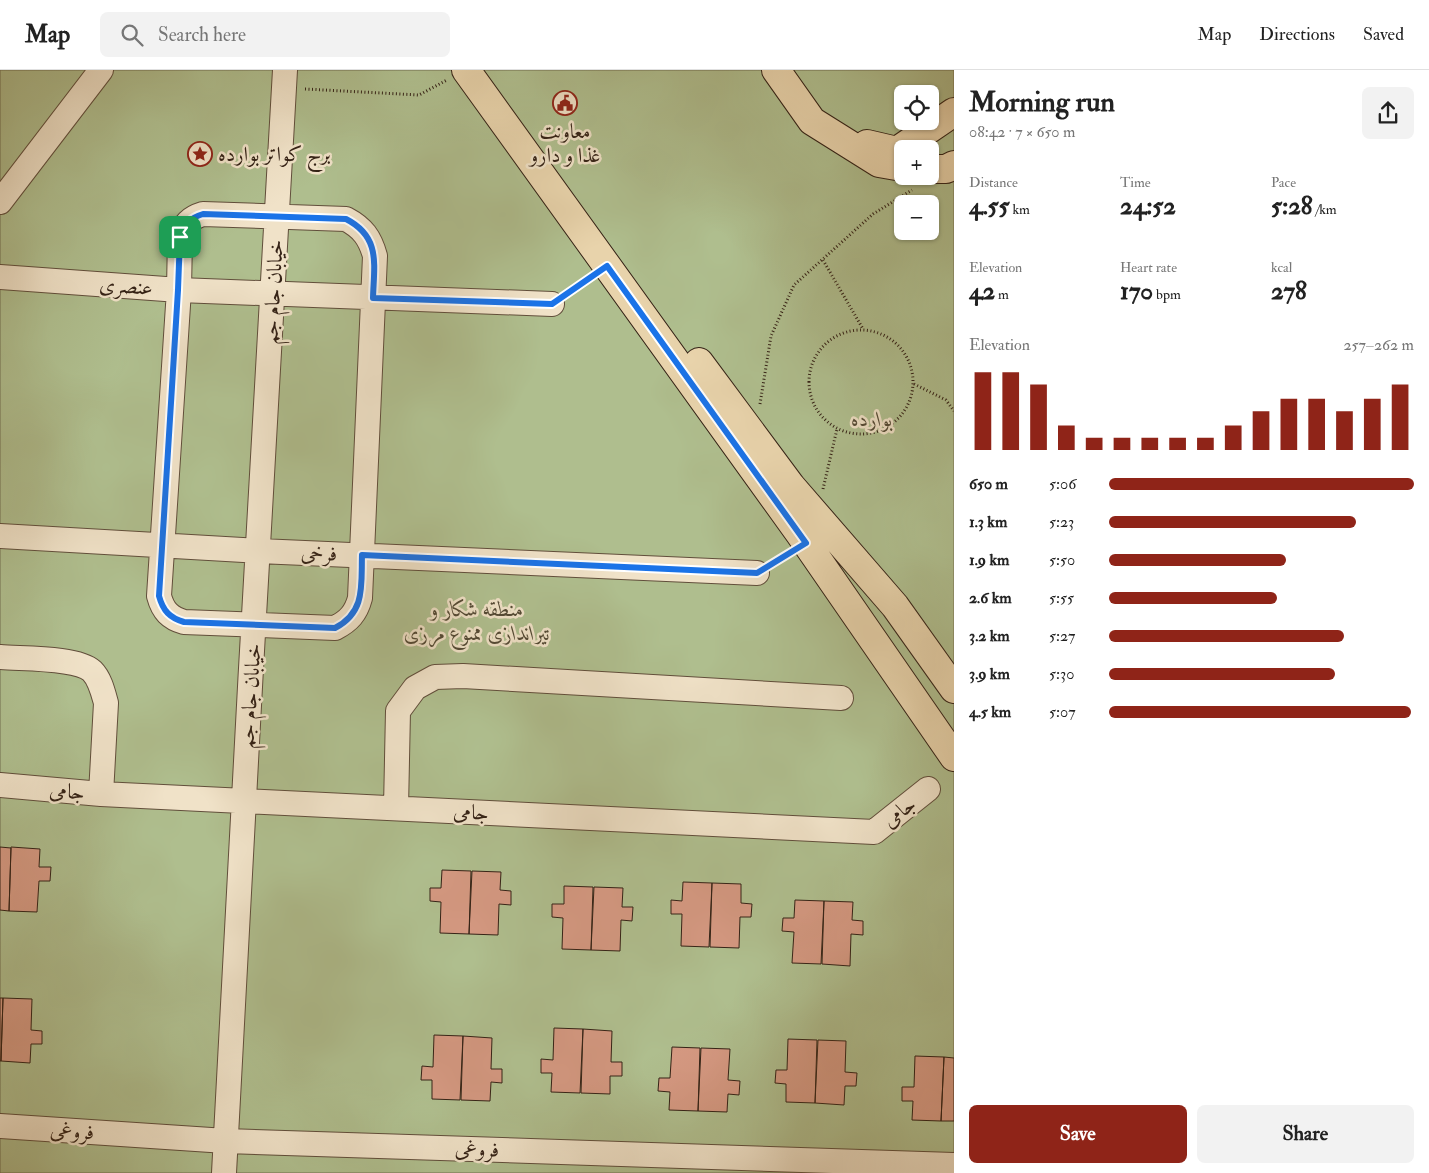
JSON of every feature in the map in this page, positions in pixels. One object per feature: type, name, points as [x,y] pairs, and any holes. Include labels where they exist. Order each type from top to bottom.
[{"type":"main road","points":[[489,70],[657,306],[791,486],[895,606],[954,690]]},
{"type":"main road","points":[[776,70],[812,121],[879,163],[894,168]]},
{"type":"main road","points":[[458,74],[607,266],[806,543],[954,757]]},
{"type":"main road","points":[[841,138],[897,151],[954,112]]},
{"type":"main road","points":[[939,170],[954,164]]},
{"type":"street","points":[[0,202],[101,70]]},
{"type":"street","name":"خیابان جام جم","points":[[224,1173],[243,801],[255,625],[285,79]]},
{"type":"street","points":[[203,214],[277,217],[346,219],[366,233],[372,244],[375,256],[360,598],[352,617],[344,624],[335,628],[184,622],[167,614],[159,596],[180,237],[188,221],[195,216],[203,214]]},
{"type":"street","name":"عنصری","points":[[0,277],[178,290],[552,304]]},
{"type":"street","name":"فرخی","points":[[0,536],[259,551],[757,573]]},
{"type":"street","points":[[0,657],[74,662],[92,671],[103,689],[106,703],[101,794]]},
{"type":"street","points":[[396,808],[398,711],[415,688],[435,677],[463,676],[841,698]]},
{"type":"street","name":"جامی","points":[[0,785],[101,794],[874,832],[928,790]]},
{"type":"street","name":"فروغی","points":[[0,1126],[226,1140],[954,1165]]},
{"type":"path","points":[[285,79],[419,95],[458,74]]},
{"type":"path","points":[[761,411],[760,402],[771,336],[794,285],[904,185]]},
{"type":"path","points":[[822,260],[864,329]]},
{"type":"path","points":[[552,304],[607,266]]},
{"type":"path","points":[[864,329],[875,331],[896,342],[904,351],[913,372],[914,384],[912,396],[906,409],[898,419],[888,427],[876,432],[863,434],[849,433],[826,421],[818,412],[808,388],[812,362],[818,351],[827,341],[838,334],[864,329]]},
{"type":"path","points":[[914,384],[946,400],[954,411]]},
{"type":"path","points":[[818,517],[828,461],[837,428]]},
{"type":"path","points":[[757,573],[806,543]]},
{"type":"green space","name":"منطقه شکار و تیراندازی ممنوع مرزی","points":[[0,70],[954,70],[954,1173],[0,1173]]},
{"type":"building","points":[[0,847],[11,848],[9,911],[0,910]]},
{"type":"building","points":[[11,847],[40,849],[39,867],[51,867],[50,881],[39,881],[37,912],[9,911]]},
{"type":"building","points":[[442,870],[471,871],[469,934],[440,933],[441,902],[430,901],[430,888],[441,888]]},
{"type":"building","points":[[472,871],[501,872],[500,890],[511,891],[511,905],[499,904],[498,935],[469,934]]},
{"type":"building","points":[[683,882],[712,883],[709,947],[681,946],[682,914],[671,914],[671,900],[682,901]]},
{"type":"building","points":[[712,883],[741,884],[741,903],[752,904],[751,917],[740,917],[739,948],[710,947]]},
{"type":"building","points":[[564,886],[593,887],[591,950],[562,949],[563,918],[552,917],[552,904],[564,904]]},
{"type":"building","points":[[594,887],[623,888],[622,907],[633,907],[632,921],[621,920],[620,951],[591,950]]},
{"type":"building","points":[[795,900],[824,901],[821,964],[792,963],[794,932],[782,931],[783,918],[794,918]]},
{"type":"building","points":[[824,901],[853,902],[852,920],[863,921],[863,935],[851,934],[850,966],[822,964]]},
{"type":"building","points":[[0,998],[3,998],[1,1061],[0,1061]]},
{"type":"building","points":[[3,998],[32,999],[31,1030],[42,1031],[42,1044],[31,1044],[30,1063],[1,1061]]},
{"type":"building","points":[[554,1028],[583,1029],[580,1093],[551,1092],[552,1073],[541,1073],[541,1059],[553,1060]]},
{"type":"building","points":[[583,1029],[612,1031],[611,1062],[622,1062],[622,1076],[610,1076],[610,1094],[581,1093]]},
{"type":"building","points":[[434,1035],[463,1036],[460,1100],[432,1099],[432,1080],[421,1080],[422,1066],[433,1067]]},
{"type":"building","points":[[463,1036],[492,1038],[491,1069],[502,1069],[502,1083],[491,1082],[490,1101],[461,1100]]},
{"type":"building","points":[[788,1039],[817,1040],[815,1103],[786,1102],[786,1084],[775,1083],[776,1070],[787,1070]]},
{"type":"building","points":[[818,1040],[846,1041],[845,1072],[857,1073],[856,1086],[845,1086],[844,1105],[815,1103]]},
{"type":"building","points":[[672,1047],[700,1048],[698,1111],[669,1110],[670,1092],[658,1091],[659,1078],[670,1078]]},
{"type":"building","points":[[701,1048],[730,1049],[728,1080],[740,1081],[739,1095],[728,1094],[727,1112],[698,1111]]},
{"type":"building","points":[[915,1056],[944,1057],[941,1121],[912,1120],[913,1101],[902,1101],[902,1087],[914,1087]]},
{"type":"building","points":[[944,1057],[954,1058],[954,1121],[941,1121]]},
{"type":"place","name":"معاونت غذا و دارو","points":[[565,103]]},
{"type":"place","name":"برج کواتر بوارده","points":[[200,154]]},
{"type":"route","points":[[203,214],[346,219],[366,233],[372,244],[375,256],[373,298],[552,304],[607,266],[806,543],[757,573],[362,555],[360,598],[357,608],[352,617],[344,624],[335,628],[184,622],[175,619],[167,614],[159,596],[180,237],[188,221],[195,216],[203,214]]},
{"type":"park label","name":"بوارده","points":[[872,419]]}]
